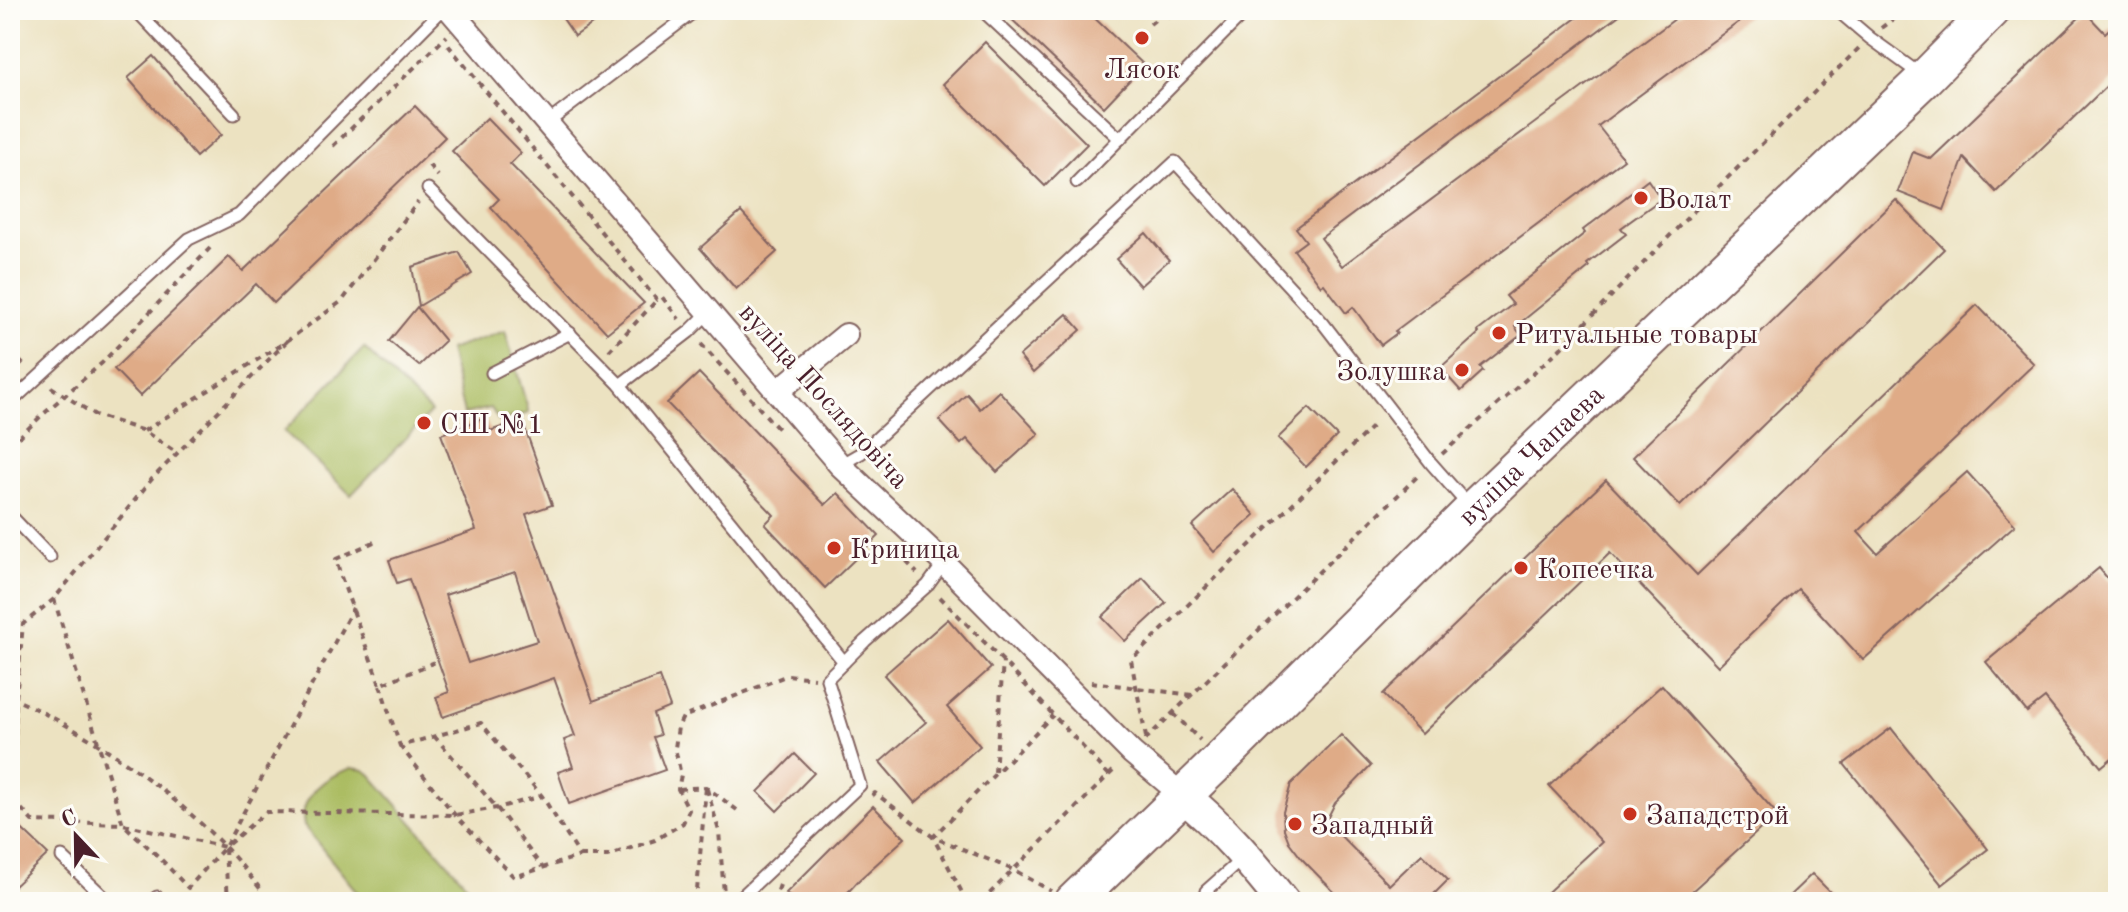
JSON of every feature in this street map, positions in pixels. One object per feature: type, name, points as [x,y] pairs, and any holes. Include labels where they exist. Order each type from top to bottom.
[{"type":"main road","name":"вуліца Чапаева","points":[[1066,899],[1220,760],[1472,510],[1925,78],[1992,10]]},
{"type":"street","name":"вуліца Послядовіча","points":[[450,10],[840,465],[944,563],[1132,753],[1182,795]]},
{"type":"street","points":[[778,391],[846,335]]},
{"type":"street","points":[[1182,795],[1211,818],[1283,902]]},
{"type":"lane","points":[[136,10],[234,114]]},
{"type":"lane","points":[[10,403],[189,239],[239,215],[442,10]]},
{"type":"lane","points":[[547,123],[696,10]]},
{"type":"lane","points":[[982,10],[1120,139]]},
{"type":"lane","points":[[1077,182],[1247,10]]},
{"type":"lane","points":[[1837,10],[1925,78]]},
{"type":"lane","points":[[840,465],[861,453],[1175,162],[1323,323],[1431,463],[1472,510]]},
{"type":"lane","points":[[428,189],[620,385],[844,662]]},
{"type":"lane","points":[[620,385],[689,332],[709,312]]},
{"type":"lane","points":[[492,373],[570,333]]},
{"type":"lane","points":[[10,515],[50,557]]},
{"type":"lane","points":[[736,902],[860,785],[827,679],[928,585],[944,563]]},
{"type":"lane","points":[[1206,891],[1246,856]]},
{"type":"lane","points":[[62,857],[109,902]]},
{"type":"path","points":[[1150,24],[1165,12],[1170,17]]},
{"type":"path","points":[[144,431],[287,341],[342,301],[439,177],[429,165]]},
{"type":"path","points":[[605,354],[657,300]]},
{"type":"path","points":[[225,847],[123,824],[32,821],[14,800],[13,698],[23,624],[54,599],[152,479],[287,341]]},
{"type":"path","points":[[10,352],[37,378],[95,415],[144,431],[177,453]]},
{"type":"path","points":[[1146,739],[1131,660],[1376,423]]},
{"type":"path","points":[[374,542],[336,559],[400,746],[455,815],[514,877],[580,856],[607,856],[655,840],[683,823],[689,810],[678,789],[681,775],[675,748],[683,717],[788,675],[827,679]]},
{"type":"path","points":[[928,585],[1109,775]]},
{"type":"path","points":[[54,599],[123,824],[188,888],[225,847],[266,812],[455,815],[542,796]]},
{"type":"path","points":[[228,902],[225,847],[353,608]]},
{"type":"path","points":[[995,774],[1003,661]]},
{"type":"path","points":[[380,685],[435,662]]},
{"type":"path","points":[[1088,681],[1192,695]]},
{"type":"path","points":[[13,698],[120,757],[180,804],[225,847],[271,902]]},
{"type":"path","points":[[933,837],[1053,715]]},
{"type":"path","points":[[400,746],[481,723],[542,796],[580,856]]},
{"type":"path","points":[[434,736],[497,808],[542,868]]},
{"type":"path","points":[[678,789],[706,787],[737,810]]},
{"type":"path","points":[[706,787],[719,831],[724,896]]},
{"type":"path","points":[[696,902],[706,787]]},
{"type":"path","points":[[864,803],[875,793],[933,837],[1014,870],[1066,899]]},
{"type":"path","points":[[933,837],[967,902]]},
{"type":"path","points":[[774,902],[781,882]]},
{"type":"green space","points":[[505,331],[529,413],[499,421],[491,408],[464,414],[449,350]]},
{"type":"green space","points":[[364,348],[431,412],[351,495],[284,431]]},
{"type":"green space","points":[[352,768],[370,774],[482,902],[365,902],[304,826],[305,805],[316,789],[333,776]]},
{"type":"building","points":[[557,10],[612,10],[575,36]]},
{"type":"building","points":[[1002,10],[1086,10],[1144,65],[1104,107]]},
{"type":"building","points":[[1587,10],[1626,10],[1321,238],[1342,266],[1687,10],[1755,10],[1598,126],[1624,159],[1395,331],[1397,333],[1381,345],[1353,307],[1346,313],[1294,250],[1306,241],[1296,228]]},
{"type":"building","points":[[2085,12],[2105,33],[2118,21],[2118,75],[1996,192],[1964,158],[1944,210],[1898,192],[1913,152],[1931,159]]},
{"type":"building","points":[[985,42],[1087,144],[1045,186],[943,84]]},
{"type":"building","points":[[153,56],[221,135],[196,157],[128,78]]},
{"type":"building","points":[[415,106],[445,137],[274,303],[256,284],[140,396],[114,369],[229,257],[243,271]]},
{"type":"building","points":[[487,118],[521,153],[510,164],[644,303],[607,333],[491,207],[499,199],[452,151]]},
{"type":"building","points":[[1648,180],[1661,199],[1621,228],[1626,234],[1515,327],[1521,335],[1480,367],[1483,371],[1461,391],[1440,368],[1478,331],[1513,304],[1506,296]]},
{"type":"building","points":[[1896,200],[1944,249],[1680,506],[1633,457]]},
{"type":"building","points":[[741,212],[777,252],[736,289],[700,248]]},
{"type":"building","points":[[1146,233],[1169,260],[1140,286],[1116,259]]},
{"type":"building","points":[[459,252],[472,274],[419,306],[412,267]]},
{"type":"building","points":[[1977,305],[2034,364],[1858,532],[1877,553],[1967,472],[2015,525],[1863,660],[1798,589],[1718,666],[1610,553],[1422,734],[1383,694],[1606,480],[1697,575]]},
{"type":"building","points":[[417,307],[445,341],[419,366],[389,341]]},
{"type":"building","points":[[1067,314],[1081,330],[1033,373],[1019,356]]},
{"type":"building","points":[[699,373],[825,505],[838,493],[879,536],[825,588],[765,524],[774,515],[667,403]]},
{"type":"building","points":[[999,391],[1039,434],[997,472],[967,439],[961,444],[939,420],[967,394],[980,409]]},
{"type":"building","points":[[1309,408],[1337,436],[1306,467],[1278,438]]},
{"type":"building","points":[[485,418],[490,431],[522,420],[552,505],[526,514],[593,701],[659,677],[670,707],[653,714],[660,735],[653,737],[665,770],[569,804],[558,772],[573,767],[564,740],[575,736],[554,678],[443,717],[436,697],[449,692],[409,579],[397,583],[389,560],[476,530],[441,434]],"holes":[[[515,572],[537,641],[468,663],[445,595]]]},
{"type":"building","points":[[1232,489],[1255,515],[1214,552],[1192,526]]},
{"type":"building","points":[[2099,568],[2118,591],[2118,753],[2101,767],[2045,698],[2027,712],[1986,662]]},
{"type":"building","points":[[1143,578],[1166,603],[1125,641],[1102,617]]},
{"type":"building","points":[[948,619],[991,668],[947,707],[980,746],[915,803],[880,762],[926,722],[884,675]]},
{"type":"building","points":[[1662,685],[1777,814],[1680,902],[1537,902],[1602,842],[1549,786]]},
{"type":"building","points":[[1891,728],[1988,849],[1942,885],[1844,764]]},
{"type":"building","points":[[1341,735],[1371,766],[1335,803],[1326,821],[1389,885],[1422,854],[1448,880],[1426,902],[1344,902],[1289,842],[1283,812],[1291,784]]},
{"type":"building","points":[[795,754],[814,773],[777,811],[758,792]]},
{"type":"building","points":[[873,806],[905,838],[839,902],[796,902],[786,893]]},
{"type":"building","points":[[10,818],[48,854],[10,890]]},
{"type":"building","points":[[1812,874],[1840,902],[1783,902]]},
{"type":"place","name":"Лясок","points":[[1142,38]]},
{"type":"place","name":"Волат","points":[[1641,198]]},
{"type":"place","name":"Ритуальные товары","points":[[1499,333]]},
{"type":"place","name":"Золушка","points":[[1462,370]]},
{"type":"place","name":"СШ №1","points":[[424,423]]},
{"type":"place","name":"Криница","points":[[834,548]]},
{"type":"place","name":"Копеечка","points":[[1521,568]]},
{"type":"place","name":"Западстрой","points":[[1630,814]]},
{"type":"place","name":"Западный","points":[[1295,824]]}]
